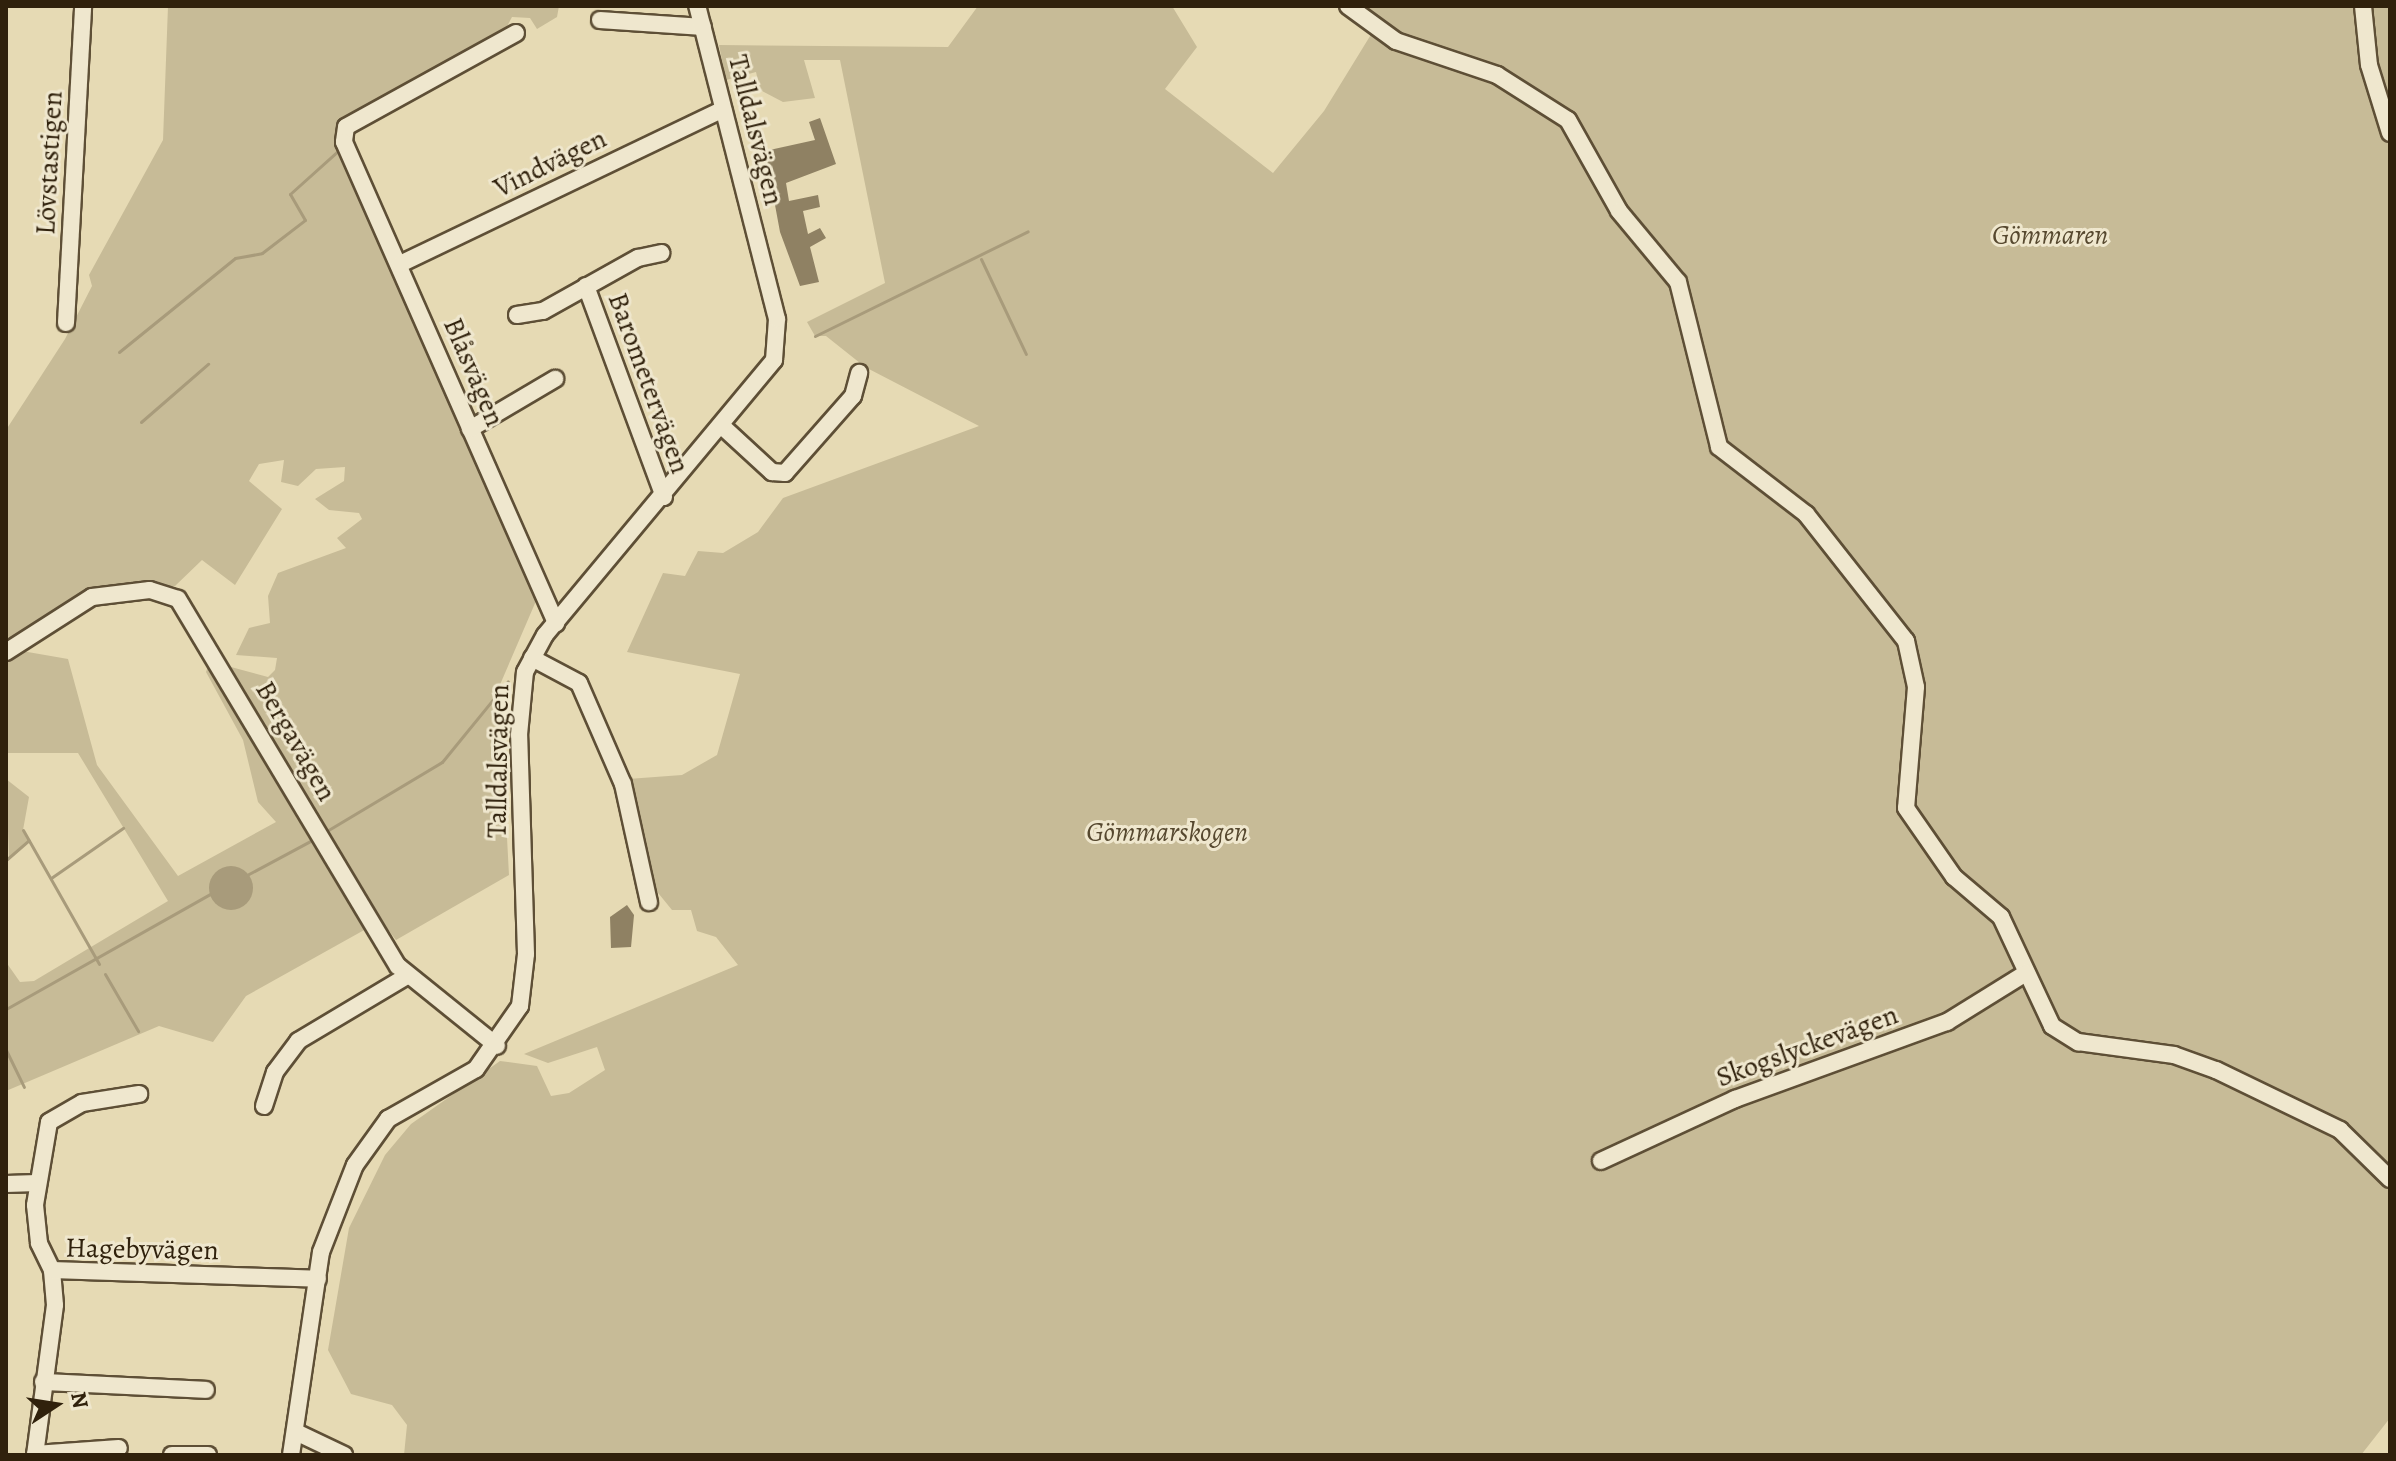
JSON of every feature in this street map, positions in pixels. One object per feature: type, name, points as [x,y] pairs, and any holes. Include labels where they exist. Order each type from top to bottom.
[{"type":"street","name":"Lövstastigen","points":[[66,323],[83,6]]},
{"type":"street","name":"Talldalsvägen","points":[[291,1455],[300,1434],[318,1279],[336,1203],[374,1134],[467,1075],[497,1046],[525,978],[520,708],[532,658],[556,623],[769,369],[778,333],[697,6]]},
{"type":"street","points":[[1348,6],[1396,41],[1497,75],[1568,120],[1619,211],[1678,282],[1719,447],[1806,514],[1906,641],[1916,687],[1906,808],[1954,877],[2001,917],[2048,1020],[2065,1036],[2216,1070],[2340,1130],[2390,1179]]},
{"type":"street","points":[[2363,6],[2369,65],[2390,133]]},
{"type":"street","points":[[600,20],[703,27]]},
{"type":"street","name":"Blåsvägen","points":[[516,33],[346,127],[344,142],[556,623]]},
{"type":"street","name":"Vindvägen","points":[[400,264],[723,109]]},
{"type":"street","name":"Barometervägen","points":[[517,315],[543,311],[586,286],[661,253]]},
{"type":"street","name":"Barometervägen","points":[[586,286],[664,497]]},
{"type":"street","points":[[723,427],[772,472],[785,473],[853,396],[859,373]]},
{"type":"street","points":[[470,429],[555,379]]},
{"type":"street","name":"Bergavägen","points":[[6,652],[92,597],[150,590],[178,599],[407,976],[497,1046]]},
{"type":"street","points":[[532,658],[579,683],[623,784],[649,902]]},
{"type":"street","name":"Skogslyckevägen","points":[[1601,1161],[1735,1099],[1947,1022],[2026,973]]},
{"type":"street","points":[[264,1106],[275,1072],[298,1041],[407,976]]},
{"type":"street","points":[[52,1270],[36,1233],[37,1183],[52,1117],[82,1103],[139,1094]]},
{"type":"street","points":[[6,1184],[37,1183]]},
{"type":"street","name":"Hagebyvägen","points":[[35,1454],[55,1305],[52,1270],[318,1279]]},
{"type":"street","points":[[43,1382],[206,1390]]},
{"type":"street","points":[[300,1434],[344,1455]]},
{"type":"street","points":[[35,1454],[119,1448]]},
{"type":"street","points":[[172,1455],[208,1455]]},
{"type":"green space","points":[[168,6],[559,6],[557,17],[537,29],[530,18],[512,17],[502,36],[335,136],[536,601],[499,687],[509,875],[396,940],[360,893],[231,667],[268,677],[275,670],[277,658],[236,655],[249,628],[270,623],[268,596],[278,573],[346,548],[337,538],[362,519],[359,513],[329,510],[315,499],[344,481],[345,467],[316,469],[298,486],[281,482],[284,460],[259,464],[249,481],[282,509],[235,585],[202,560],[175,586],[104,588],[12,642],[6,633],[6,430],[65,339],[92,286],[89,275],[163,140]]},
{"type":"green space","name":"Gömmarskogen","points":[[978,6],[1172,6],[1197,47],[1165,89],[1273,173],[1324,111],[1375,28],[1348,6],[2390,6],[2390,1418],[2361,1455],[404,1455],[407,1425],[392,1405],[351,1394],[328,1350],[349,1228],[385,1155],[411,1124],[500,1061],[537,1066],[551,1096],[569,1093],[605,1070],[597,1047],[548,1063],[524,1054],[738,965],[716,937],[697,931],[691,910],[672,910],[650,883],[628,779],[682,775],[717,755],[740,674],[627,652],[663,573],[685,576],[698,551],[723,553],[758,532],[783,498],[979,426],[865,367],[826,336],[815,336],[807,322],[885,283],[840,60],[804,60],[815,98],[783,102],[760,90],[756,72],[726,80],[719,45],[948,47]]},
{"type":"green space","points":[[22,651],[68,659],[97,765],[178,876],[276,822],[258,802],[243,740],[206,672],[210,661],[366,929],[246,996],[213,1042],[159,1026],[6,1091],[6,962],[20,982],[34,981],[168,901],[78,753],[6,753],[6,657]]},
{"type":"green space","points":[[6,779],[29,797],[23,830],[29,840],[9,857]]},
{"type":"shaded area","points":[[231,866],[246,873],[253,888],[246,903],[231,910],[216,903],[209,888],[216,873]]},
{"type":"building","points":[[820,118],[836,164],[786,183],[789,201],[818,195],[820,207],[803,211],[808,234],[820,228],[826,238],[810,247],[819,282],[800,286],[780,232],[765,151],[815,140],[809,122]]},
{"type":"building","points":[[627,905],[634,915],[631,947],[611,948],[610,917]]},
{"type":"waterway","points":[[119,352],[235,258],[262,253],[305,220],[290,194],[339,150]]},
{"type":"waterway","points":[[815,336],[1028,231]]},
{"type":"waterway","points":[[981,259],[1026,354]]},
{"type":"waterway","points":[[141,422],[208,364]]},
{"type":"waterway","points":[[325,832],[442,762],[508,681]]},
{"type":"waterway","points":[[51,878],[123,828]]},
{"type":"waterway","points":[[23,830],[99,964]]},
{"type":"waterway","points":[[6,860],[29,840]]},
{"type":"waterway","points":[[245,876],[312,840]]},
{"type":"waterway","points":[[6,1009],[210,894]]},
{"type":"waterway","points":[[105,974],[138,1031]]},
{"type":"waterway","points":[[6,1050],[24,1087]]},
{"type":"park label","name":"Gömmaren","points":[[2050,235]]}]
